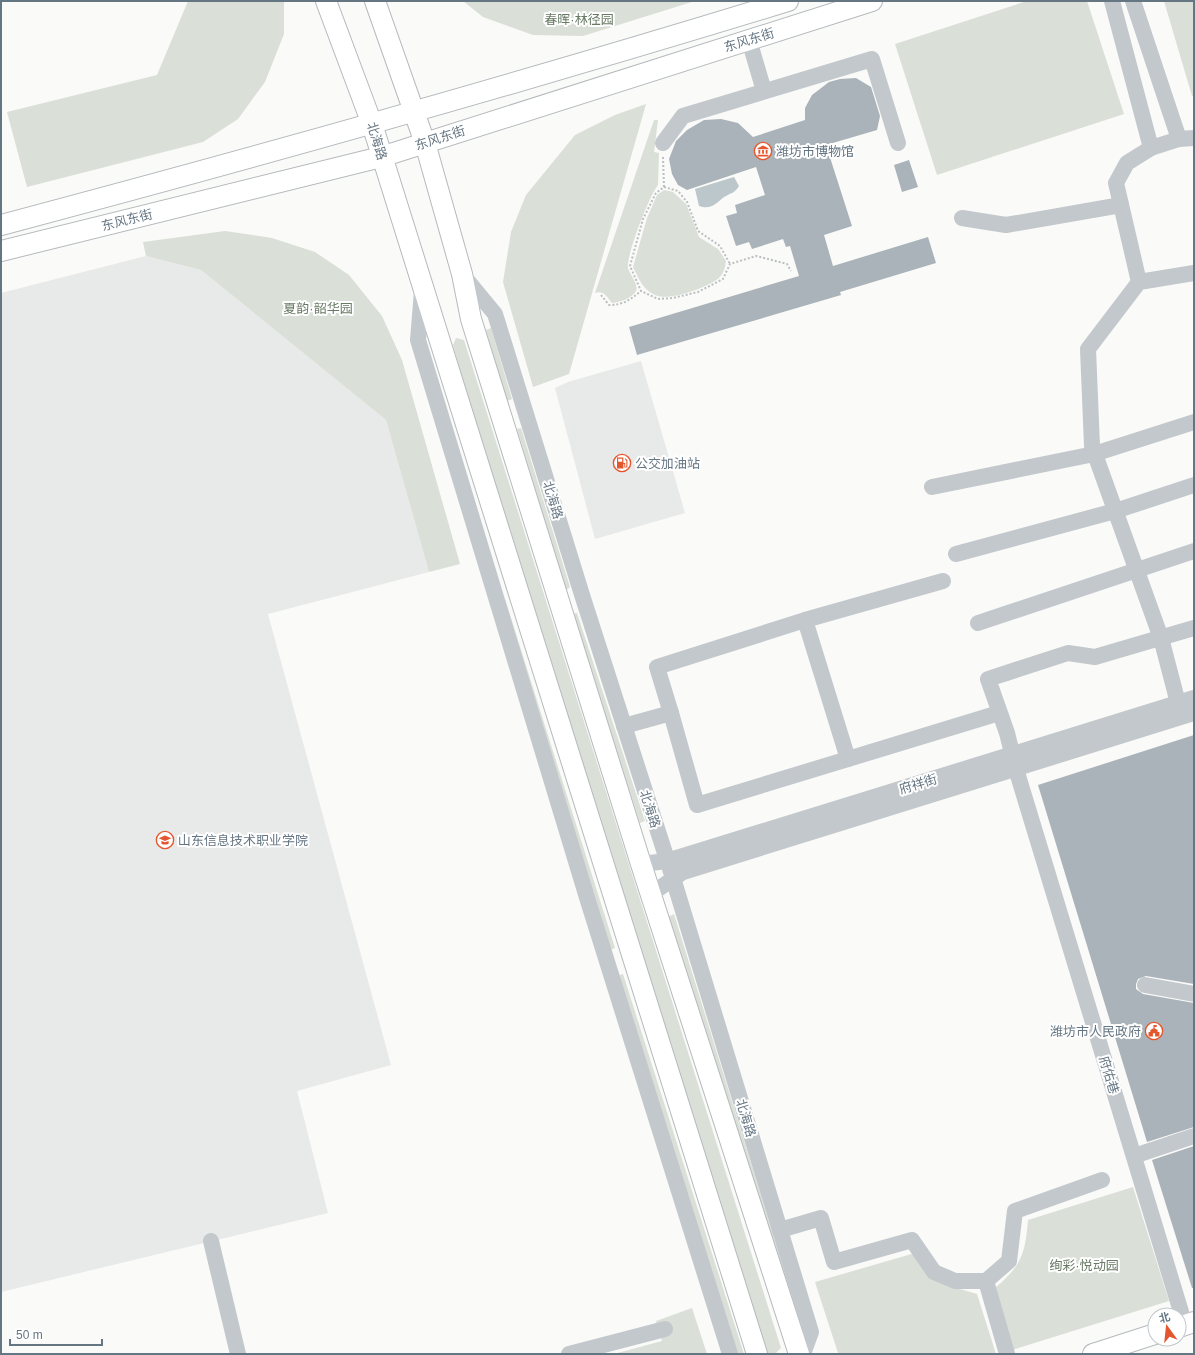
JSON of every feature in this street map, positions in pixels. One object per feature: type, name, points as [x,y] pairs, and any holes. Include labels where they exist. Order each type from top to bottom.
[{"type":"main road","name":"北海路","points":[[326,1],[372,124],[381,157],[422,283],[757,1354]]},
{"type":"main road","name":"北海路","points":[[375,1],[425,143],[462,274],[472,319],[503,421],[641,864],[799,1354]]},
{"type":"main road","name":"东风东街","points":[[1,225],[372,124],[577,66],[788,1]]},
{"type":"main road","name":"东风东街","points":[[1,251],[381,157],[872,1]]},
{"type":"main road","points":[[1093,1354],[1147,1337]]},
{"type":"street","points":[[1112,1],[1151,148]]},
{"type":"street","points":[[1133,1],[1186,139],[1151,148],[1127,163],[1116,183],[1139,282]]},
{"type":"street","points":[[749,40],[764,91]]},
{"type":"street","points":[[663,143],[683,116],[872,59],[898,143]]},
{"type":"street","points":[[962,218],[1006,225],[1121,205]]},
{"type":"street","points":[[1178,703],[1161,638],[1094,454],[1092,446],[1088,349],[1139,282],[1194,273]]},
{"type":"street","name":"北海路","points":[[462,274],[495,314],[583,598],[673,878],[811,1332],[803,1354]]},
{"type":"street","name":"北海路","points":[[422,283],[418,340],[588,901],[730,1354]]},
{"type":"street","points":[[503,421],[525,411]]},
{"type":"street","points":[[932,487],[1094,454],[1194,422]]},
{"type":"street","points":[[446,433],[466,425]]},
{"type":"street","points":[[956,554],[1115,511],[1194,485]]},
{"type":"street","points":[[978,623],[1194,551]]},
{"type":"street","points":[[943,580],[805,620],[657,667],[697,805],[999,714]]},
{"type":"street","points":[[561,605],[583,598]]},
{"type":"street","points":[[805,620],[848,759]]},
{"type":"street","points":[[1161,638],[1194,628]]},
{"type":"street","name":"府佑巷","points":[[1161,638],[1095,657],[1068,653],[988,679],[999,714],[1007,733],[1014,763],[1181,1307]]},
{"type":"street","name":"府祥街","points":[[651,894],[683,872],[1014,763],[1178,703],[1194,711]]},
{"type":"street","name":"府祥街","points":[[641,864],[667,861],[1194,711]]},
{"type":"street","points":[[624,726],[671,713]]},
{"type":"street","points":[[1145,985],[1194,994]]},
{"type":"street","points":[[1134,1156],[1194,1136]]},
{"type":"street","points":[[780,1230],[821,1218],[834,1262],[912,1240],[934,1272],[956,1281],[986,1281],[1009,1260],[1015,1210],[1102,1180]]},
{"type":"street","points":[[211,1241],[238,1354]]},
{"type":"street","points":[[986,1281],[1007,1354]]},
{"type":"street","points":[[569,1354],[665,1329]]},
{"type":"path","points":[[663,143],[664,187]]},
{"type":"path","points":[[664,187],[678,191],[687,202],[698,231],[720,246],[730,264]]},
{"type":"path","points":[[664,187],[656,193],[643,219],[630,266],[642,291],[658,299],[673,298],[698,292],[723,278],[730,264],[756,256],[787,264],[791,271]]},
{"type":"path","points":[[601,295],[609,305],[619,305],[629,302],[642,291]]},
{"type":"shaded area","points":[[734,177],[739,186],[734,192],[724,197],[713,206],[699,206],[695,189]]},
{"type":"shaded area","name":"山东信息技术职业学院","points":[[146,256],[201,270],[386,420],[429,572],[268,614],[391,1065],[297,1091],[328,1213],[1,1292],[1,293]]},
{"type":"shaded area","points":[[641,361],[685,513],[595,539],[555,388],[568,382]]},
{"type":"green space","points":[[188,1],[284,1],[284,34],[265,82],[238,119],[203,142],[27,187],[7,112],[157,75]]},
{"type":"green space","name":"春晖·林径园","points":[[463,1],[695,1],[583,36],[533,35],[483,17]]},
{"type":"green space","points":[[1027,1],[1087,1],[1124,114],[937,175],[895,44]]},
{"type":"green space","points":[[1164,1],[1194,1],[1194,96],[1192,96]]},
{"type":"green space","points":[[646,104],[569,374],[533,387],[503,282],[511,232],[526,195],[575,135],[615,115]]},
{"type":"green space","points":[[654,120],[658,120],[654,152],[659,153],[658,185],[649,201],[639,226],[628,261],[628,268],[637,289],[634,294],[628,298],[612,303],[603,293],[595,293]]},
{"type":"green space","points":[[664,190],[673,192],[686,204],[699,237],[718,249],[726,261],[722,274],[714,282],[698,289],[669,297],[661,297],[647,290],[641,283],[633,267],[647,218],[657,195]]},
{"type":"green space","name":"夏韵·韶华园","points":[[225,231],[272,238],[315,252],[349,275],[382,316],[402,360],[460,564],[429,572],[386,420],[201,270],[146,256],[143,242]]},
{"type":"green space","points":[[491,328],[512,399],[507,401],[486,330]]},
{"type":"green space","points":[[456,338],[464,340],[781,1348],[775,1354],[766,1354],[462,377],[453,345]]},
{"type":"green space","points":[[521,428],[570,587],[566,590],[517,429]]},
{"type":"green space","points":[[505,599],[615,948],[610,950],[500,600]]},
{"type":"green space","points":[[577,613],[645,821],[640,823],[573,614]]},
{"type":"green space","points":[[674,914],[808,1347],[805,1348],[668,917]]},
{"type":"green space","points":[[623,974],[744,1354],[738,1354],[617,976]]},
{"type":"green space","name":"绚彩·悦动园","points":[[1133,1187],[1169,1301],[1012,1350],[995,1288],[1017,1265],[1025,1242],[1028,1220]]},
{"type":"green space","points":[[915,1253],[946,1285],[977,1294],[996,1354],[838,1353],[815,1282]]},
{"type":"green space","points":[[692,1308],[707,1354],[614,1354],[662,1341],[656,1321]]},
{"type":"building","points":[[856,78],[871,87],[880,116],[877,130],[826,145],[852,226],[824,235],[833,266],[928,237],[936,263],[840,292],[841,295],[637,355],[629,327],[799,276],[790,246],[786,247],[783,239],[752,249],[749,242],[736,246],[726,216],[737,213],[735,205],[765,195],[756,167],[687,190],[678,185],[672,174],[669,159],[676,141],[687,130],[704,120],[721,119],[738,123],[753,137],[805,120],[805,108],[812,95],[829,82],[840,79]]},
{"type":"building","points":[[909,160],[918,187],[902,192],[894,165]]},
{"type":"building","name":"潍坊市人民政府","points":[[1194,735],[1194,984],[1146,976],[1138,979],[1136,989],[1143,994],[1194,1003],[1194,1127],[1147,1142],[1038,785]]},
{"type":"building","points":[[1194,1146],[1194,1288],[1192,1288],[1152,1160]]},
{"type":"place","name":"潍坊市博物馆","points":[[763,151]]},
{"type":"place","name":"公交加油站","points":[[622,463]]},
{"type":"place","name":"山东信息技术职业学院","points":[[165,840]]},
{"type":"place","name":"潍坊市人民政府","points":[[1154,1031]]}]
